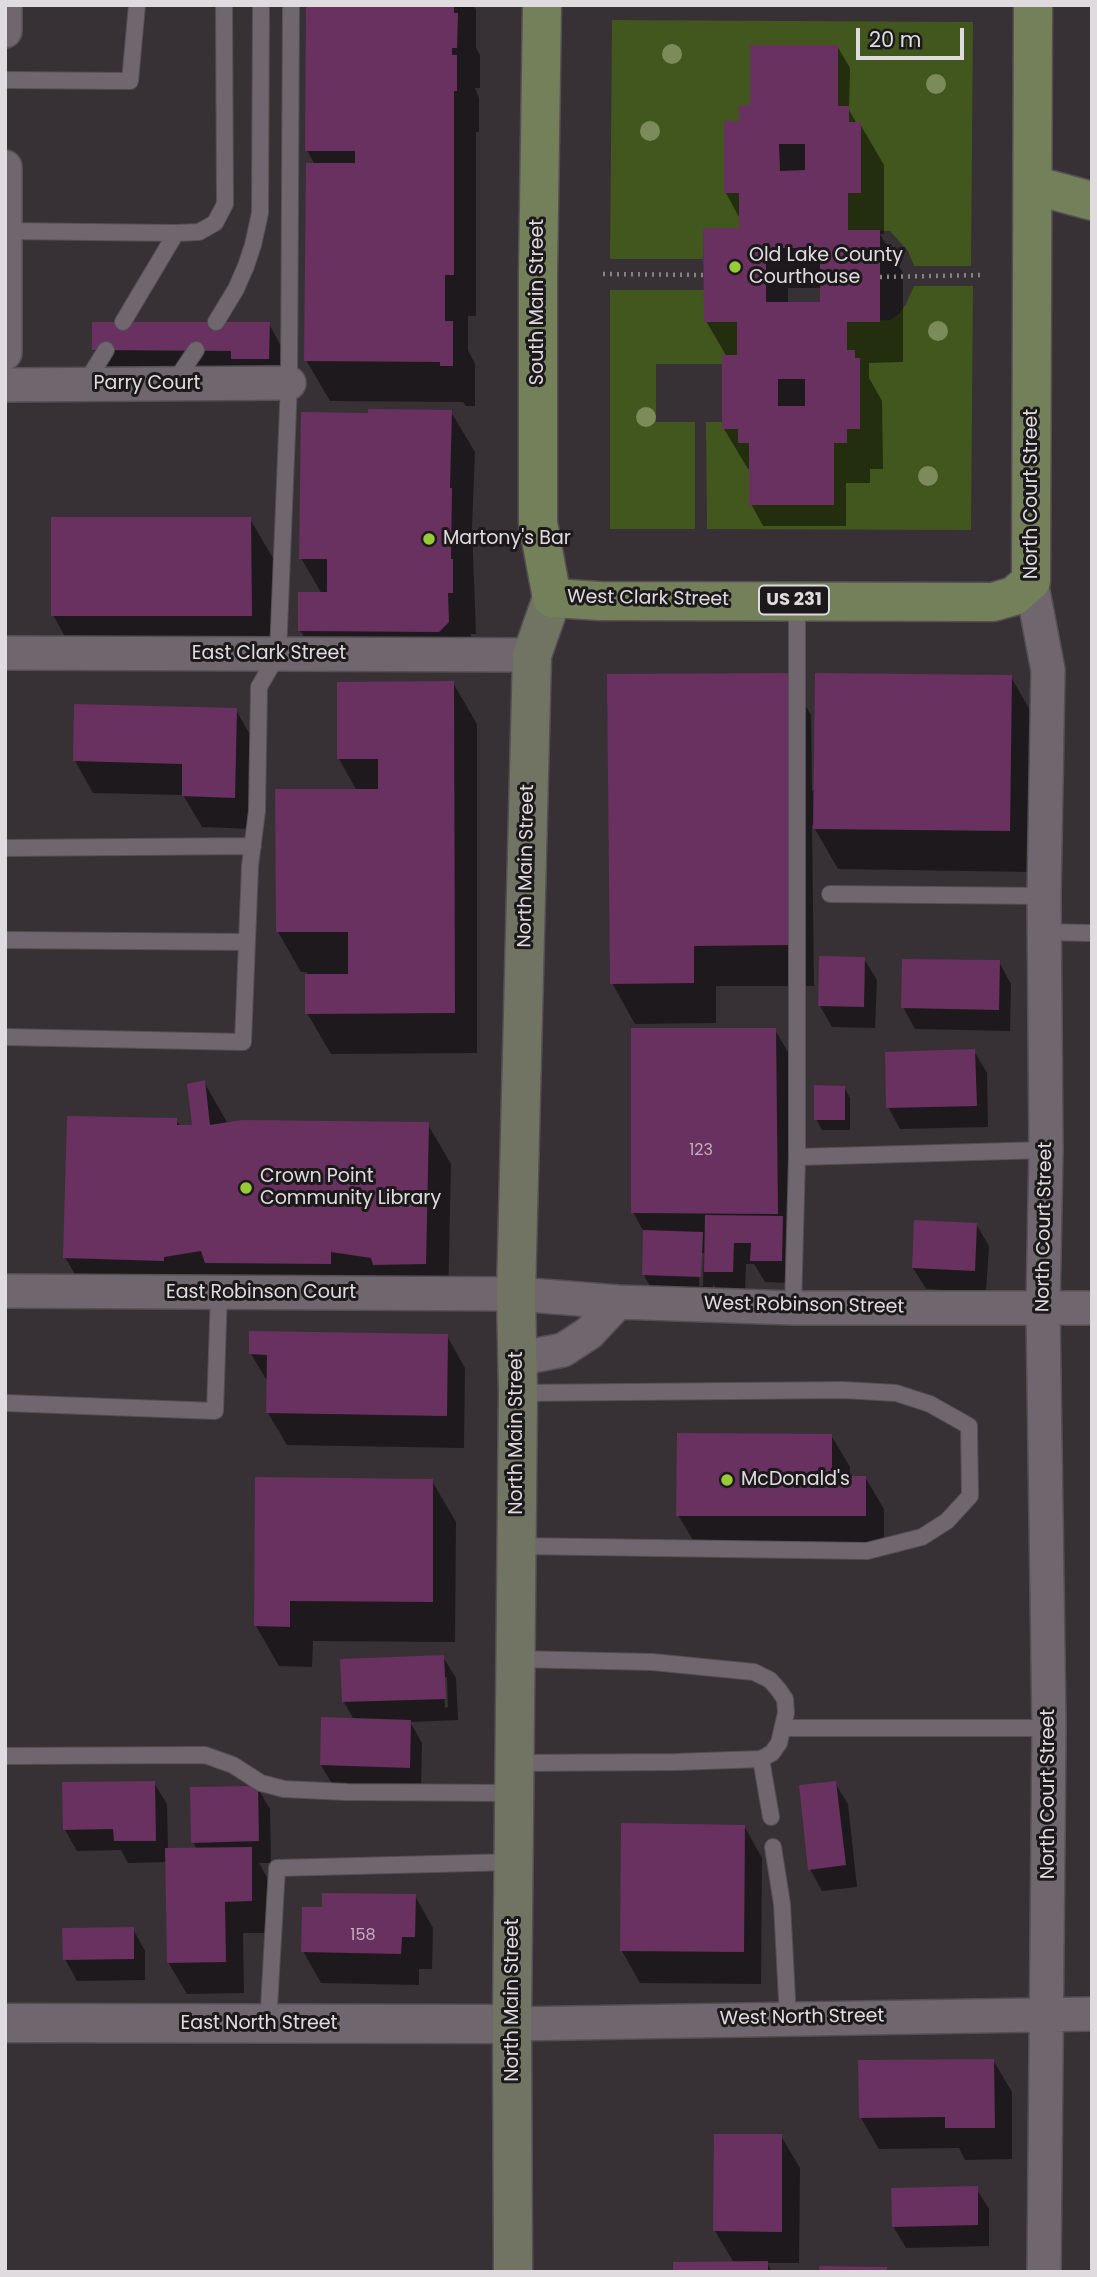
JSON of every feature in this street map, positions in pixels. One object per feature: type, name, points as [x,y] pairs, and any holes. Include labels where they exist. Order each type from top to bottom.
[{"type":"main road","name":"South Main Street","points":[[542,5],[538,523],[552,597]]},
{"type":"main road","name":"North Court Street","points":[[1031,581],[1033,5]]},
{"type":"main road","points":[[1033,185],[1092,201]]},
{"type":"main road","name":"West Clark Street","points":[[552,597],[600,601],[993,602],[1014,596],[1031,581]]},
{"type":"main road","name":"North Main Street","points":[[513,2272],[512,2024],[518,1376],[516,1294],[532,655],[552,597]]},
{"type":"street","points":[[5,5],[5,31]]},
{"type":"street","points":[[5,167],[5,353]]},
{"type":"street","name":"Parry Court","points":[[5,385],[289,383]]},
{"type":"street","name":"North Court Street","points":[[1031,581],[1048,670],[1044,896],[1046,1150],[1043,1308],[1049,1728],[1044,2272]]},
{"type":"street","name":"East Clark Street","points":[[5,653],[532,655]]},
{"type":"street","name":"East Robinson Court","points":[[5,1291],[516,1294]]},
{"type":"street","name":"West Robinson Street","points":[[516,1294],[618,1302],[793,1308],[1092,1308]]},
{"type":"street","points":[[518,1376],[589,1333],[618,1302]]},
{"type":"street","name":"West North Street","points":[[512,2024],[1092,2014]]},
{"type":"street","name":"East North Street","points":[[5,2023],[512,2024]]},
{"type":"lane","points":[[5,80],[130,81],[137,5]]},
{"type":"lane","points":[[6,231],[176,233],[199,232],[215,223],[225,204],[224,5]]},
{"type":"lane","points":[[216,322],[246,266],[260,213],[261,5]]},
{"type":"lane","points":[[5,1037],[243,1042],[257,811],[259,688],[278,654],[289,383],[291,5]]},
{"type":"lane","points":[[123,322],[176,233]]},
{"type":"lane","points":[[85,384],[106,350]]},
{"type":"lane","points":[[174,383],[197,350]]},
{"type":"lane","points":[[793,1308],[797,1157],[797,600]]},
{"type":"lane","points":[[5,848],[253,846]]},
{"type":"lane","points":[[830,894],[1044,896]]},
{"type":"lane","points":[[1044,932],[1092,933]]},
{"type":"lane","points":[[5,940],[247,942]]},
{"type":"lane","points":[[797,1157],[1046,1150]]},
{"type":"lane","points":[[5,1404],[215,1411],[219,1292]]},
{"type":"lane","points":[[517,1546],[867,1551],[922,1537],[947,1521],[970,1496],[969,1426],[930,1404],[896,1393],[518,1376]]},
{"type":"lane","points":[[5,1756],[205,1755],[233,1765],[261,1783],[284,1789],[346,1792],[761,1759],[772,1753],[784,1728],[785,1699],[770,1680],[754,1672],[652,1662],[516,1658]]},
{"type":"lane","points":[[784,1728],[1049,1728]]},
{"type":"lane","points":[[761,1759],[771,1818]]},
{"type":"lane","points":[[774,1847],[782,1904],[788,2018]]},
{"type":"lane","points":[[268,2024],[277,1868],[514,1862]]},
{"type":"path","points":[[603,274],[704,275]]},
{"type":"path","points":[[880,277],[981,275]]},
{"type":"green space","points":[[612,20],[973,22],[971,266],[914,266],[908,251],[890,231],[848,230],[848,193],[861,193],[861,123],[849,122],[838,106],[837,45],[750,45],[750,105],[739,105],[739,121],[724,121],[724,193],[739,193],[739,228],[704,228],[703,259],[610,259]]},
{"type":"green space","points":[[914,286],[973,286],[971,530],[707,529],[706,422],[722,422],[738,429],[738,443],[749,443],[749,504],[834,504],[834,443],[847,443],[847,429],[860,429],[860,359],[847,350],[847,322],[890,320],[899,314]]},
{"type":"green space","points":[[610,290],[704,290],[737,322],[737,355],[722,364],[656,364],[656,422],[695,422],[695,529],[610,529]]},
{"type":"building","points":[[306,5],[454,5],[454,13],[458,13],[457,48],[452,48],[452,55],[457,55],[457,91],[454,91],[454,275],[445,275],[445,321],[453,321],[453,366],[440,366],[440,362],[304,361],[306,163],[355,163],[355,151],[305,151]]},
{"type":"building","name":"Old Lake County Courthouse","points":[[750,45],[838,45],[838,106],[849,106],[849,122],[861,122],[861,193],[848,193],[848,230],[880,230],[880,322],[847,322],[847,350],[855,350],[855,358],[860,358],[860,429],[847,429],[847,443],[834,443],[834,505],[749,505],[749,443],[738,443],[738,429],[722,429],[722,355],[737,355],[737,322],[704,322],[703,228],[739,228],[739,193],[724,193],[724,121],[739,121],[739,105],[750,105]],"holes":[[[779,144],[805,144],[805,170],[780,171]],[[766,248],[820,248],[820,302],[766,302]],[[778,379],[805,379],[805,406],[778,406]]]},
{"type":"building","points":[[92,322],[270,322],[269,359],[231,359],[231,351],[92,350]]},
{"type":"building","points":[[368,409],[452,410],[450,488],[453,593],[448,593],[449,622],[439,632],[298,631],[298,592],[327,592],[327,559],[299,559],[301,412],[368,413]]},
{"type":"building","points":[[51,517],[251,517],[252,616],[51,616]]},
{"type":"building","points":[[788,673],[791,945],[694,946],[694,983],[610,984],[607,674]]},
{"type":"building","points":[[815,673],[1012,675],[1010,831],[813,829]]},
{"type":"building","points":[[454,681],[455,1013],[305,1014],[305,974],[348,974],[348,932],[276,932],[275,789],[378,789],[378,759],[337,759],[337,682]]},
{"type":"building","points":[[74,704],[237,708],[235,798],[182,796],[182,764],[73,761]]},
{"type":"building","points":[[819,956],[865,957],[864,1007],[818,1006]]},
{"type":"building","points":[[902,959],[1000,960],[999,1010],[901,1008]]},
{"type":"building","points":[[631,1028],[776,1028],[778,1214],[631,1213]]},
{"type":"building","points":[[975,1049],[977,1106],[886,1108],[885,1052]]},
{"type":"building","name":"Crown Point Community Library","points":[[205,1080],[210,1125],[242,1120],[429,1122],[426,1264],[373,1265],[371,1258],[331,1252],[331,1264],[205,1263],[201,1251],[164,1257],[164,1261],[63,1258],[67,1116],[177,1118],[177,1125],[192,1125],[187,1084]]},
{"type":"building","points":[[814,1085],[845,1086],[845,1120],[814,1120]]},
{"type":"building","points":[[705,1215],[783,1216],[782,1261],[750,1261],[751,1243],[734,1243],[733,1272],[704,1272]]},
{"type":"building","points":[[914,1220],[977,1223],[975,1271],[912,1268]]},
{"type":"building","points":[[643,1230],[703,1232],[701,1277],[642,1275]]},
{"type":"building","points":[[249,1331],[448,1334],[447,1416],[266,1413],[267,1355],[249,1354]]},
{"type":"building","points":[[677,1433],[832,1434],[832,1476],[866,1476],[866,1516],[676,1516]]},
{"type":"building","points":[[255,1477],[433,1479],[433,1602],[290,1601],[290,1627],[254,1626]]},
{"type":"building","points":[[444,1655],[446,1699],[342,1702],[340,1659]]},
{"type":"building","points":[[321,1717],[411,1720],[410,1768],[320,1765]]},
{"type":"building","points":[[155,1781],[156,1841],[114,1841],[113,1829],[63,1830],[62,1782]]},
{"type":"building","points":[[836,1781],[846,1865],[808,1870],[799,1785]]},
{"type":"building","points":[[258,1786],[259,1841],[191,1843],[190,1787]]},
{"type":"building","points":[[621,1823],[745,1825],[744,1952],[620,1951]]},
{"type":"building","points":[[252,1847],[252,1901],[225,1902],[226,1962],[167,1963],[165,1848]]},
{"type":"building","points":[[322,1893],[416,1894],[415,1937],[402,1937],[401,1954],[301,1952],[302,1907],[322,1907]]},
{"type":"building","points":[[134,1927],[134,1959],[63,1960],[62,1928]]},
{"type":"building","points":[[994,2059],[995,2128],[945,2128],[945,2117],[859,2118],[858,2060]]},
{"type":"building","points":[[714,2134],[782,2134],[782,2232],[713,2231]]},
{"type":"building","points":[[978,2186],[978,2225],[892,2227],[891,2188]]},
{"type":"building","points":[[768,2261],[768,2272],[673,2272],[673,2262]]},
{"type":"building","points":[[819,2266],[887,2267],[887,2272],[819,2272]]},
{"type":"place","name":"Old Lake County Courthouse","points":[[735,267]]},
{"type":"place","name":"Martony's Bar","points":[[429,539]]},
{"type":"place","name":"Crown Point Community Library","points":[[246,1188]]},
{"type":"place","name":"McDonald's","points":[[727,1480]]}]
